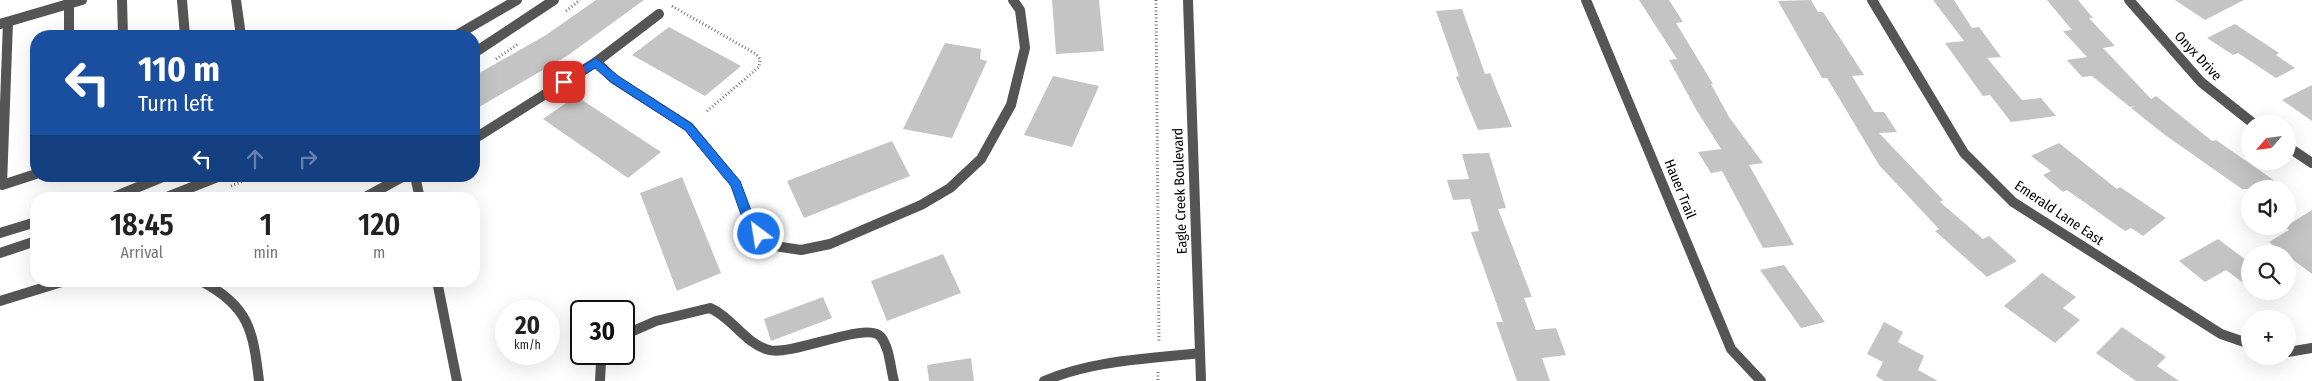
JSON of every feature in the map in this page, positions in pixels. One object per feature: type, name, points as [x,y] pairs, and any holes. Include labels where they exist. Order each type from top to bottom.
[{"type":"street","points":[[30,176],[2,185],[4,23],[82,0]]},
{"type":"street","points":[[122,0],[123,30]]},
{"type":"street","points":[[182,0],[184,30]]},
{"type":"street","points":[[236,0],[240,30]]},
{"type":"street","points":[[466,30],[518,0]]},
{"type":"street","points":[[480,49],[554,0]]},
{"type":"street","points":[[596,62],[614,79],[689,127],[736,184],[750,223],[768,245],[801,250],[830,244],[921,205],[950,188],[981,159],[1011,105],[1025,48],[1020,10],[1013,0]]},
{"type":"street","name":"Eagle Creek Boulevard","points":[[1188,0],[1201,381]]},
{"type":"street","name":"Hauer Trail","points":[[1586,0],[1730,349],[1761,381]]},
{"type":"street","name":"Emerald Lane East","points":[[1872,0],[1964,153],[2013,202],[2221,334],[2241,341]]},
{"type":"street","name":"Onyx Drive","points":[[2129,0],[2201,82],[2243,115]]},
{"type":"street","points":[[69,4],[69,30]]},
{"type":"street","points":[[480,135],[596,62],[659,14]]},
{"type":"street","points":[[2296,152],[2312,163]]},
{"type":"street","points":[[126,192],[150,182]]},
{"type":"street","points":[[180,192],[205,182]]},
{"type":"street","points":[[375,192],[393,182]]},
{"type":"street","points":[[0,234],[30,224]]},
{"type":"street","points":[[0,253],[30,243]]},
{"type":"street","points":[[0,301],[46,287]]},
{"type":"street","points":[[214,287],[221,290],[245,315],[256,350],[259,381]]},
{"type":"street","points":[[438,287],[457,381]]},
{"type":"street","points":[[635,330],[656,321],[710,308],[717,311],[755,343],[771,351],[786,350],[870,331],[879,334],[883,339],[894,381]]},
{"type":"street","points":[[2296,351],[2312,348]]},
{"type":"street","points":[[1044,381],[1067,373],[1200,353]]},
{"type":"street","points":[[600,365],[600,381]]},
{"type":"path","points":[[1156,0],[1158,381]]},
{"type":"path","points":[[664,1],[756,54],[760,59],[759,68],[706,112]]},
{"type":"building","points":[[596,0],[644,0],[567,56],[480,107],[480,73],[546,35]]},
{"type":"building","points":[[1052,0],[1099,0],[1104,51],[1056,54]]},
{"type":"building","points":[[1639,0],[1669,0],[1683,22],[1676,23],[1713,84],[1711,84],[1729,117],[1763,163],[1749,165],[1794,245],[1763,248],[1722,171],[1711,173],[1698,152],[1721,149],[1697,111],[1669,60],[1677,59]]},
{"type":"building","points":[[1811,0],[1818,12],[1823,12],[1864,75],[1852,76],[1874,112],[1884,112],[1897,132],[1879,133],[1943,200],[1940,202],[1983,239],[1989,236],[2017,261],[1987,277],[1935,231],[1939,229],[1879,165],[1827,78],[1822,78],[1778,1]]},
{"type":"building","points":[[1933,0],[1954,0],[1972,28],[1979,27],[2001,57],[1987,58],[2022,100],[2041,98],[2056,116],[2011,122],[1990,95],[1983,96],[1945,43],[1964,41]]},
{"type":"building","points":[[2047,0],[2078,0],[2093,18],[2089,18],[2115,46],[2103,48],[2151,99],[2156,96],[2212,141],[2216,140],[2241,157],[2241,170],[2259,170],[2274,180],[2241,180],[2241,188],[2165,135],[2131,108],[2135,106],[2130,107],[2092,76],[2082,77],[2067,60],[2087,57],[2063,31],[2072,30]]},
{"type":"building","points":[[2175,0],[2244,0],[2205,20]]},
{"type":"building","points":[[1462,9],[1485,74],[1490,73],[1512,127],[1478,130],[1456,77],[1459,76],[1436,11]]},
{"type":"building","points":[[2235,24],[2279,53],[2276,55],[2295,68],[2276,78],[2238,53],[2233,55],[2207,38]]},
{"type":"building","points":[[669,27],[741,66],[705,96],[632,55]]},
{"type":"building","points":[[945,43],[981,49],[980,59],[987,61],[952,138],[903,129]]},
{"type":"building","points":[[1053,76],[1099,86],[1072,147],[1024,135]]},
{"type":"building","points":[[2312,85],[2312,121],[2282,100]]},
{"type":"building","points":[[576,96],[661,152],[628,178],[543,119]]},
{"type":"building","points":[[892,141],[910,176],[804,218],[787,181]]},
{"type":"building","points":[[2059,143],[2117,189],[2120,187],[2166,218],[2143,236],[2131,228],[2125,231],[2067,190],[2063,192],[2043,175],[2051,171],[2031,156]]},
{"type":"building","points":[[1489,153],[1506,208],[1498,209],[1532,297],[1524,298],[1536,330],[1556,328],[1566,355],[1542,358],[1550,381],[1517,381],[1496,322],[1503,322],[1471,232],[1479,231],[1470,199],[1453,200],[1447,180],[1469,179],[1462,154]]},
{"type":"building","points":[[682,177],[721,273],[677,291],[640,193]]},
{"type":"building","points":[[2312,210],[2312,274],[2296,262],[2296,245],[2273,245],[2269,242],[2281,235],[2296,235],[2296,220]]},
{"type":"building","points":[[2218,239],[2241,256],[2241,281],[2226,270],[2205,282],[2179,261]]},
{"type":"building","points":[[943,254],[961,293],[887,321],[871,281]]},
{"type":"building","points":[[1784,265],[1825,322],[1801,328],[1760,270]]},
{"type":"building","points":[[2042,273],[2076,297],[2063,308],[2080,320],[2055,343],[2004,306]]},
{"type":"building","points":[[823,297],[832,318],[771,341],[764,319]]},
{"type":"building","points":[[1884,322],[1903,332],[1898,342],[1924,356],[1918,370],[1938,381],[1884,381],[1876,376],[1883,362],[1867,354]]},
{"type":"building","points":[[2122,327],[2166,357],[2157,366],[2179,381],[2136,381],[2096,353]]},
{"type":"building","points":[[971,358],[974,381],[929,381],[927,365]]},
{"type":"route","points":[[564,82],[596,62],[614,79],[689,127],[736,184],[750,223],[759,234]]}]
